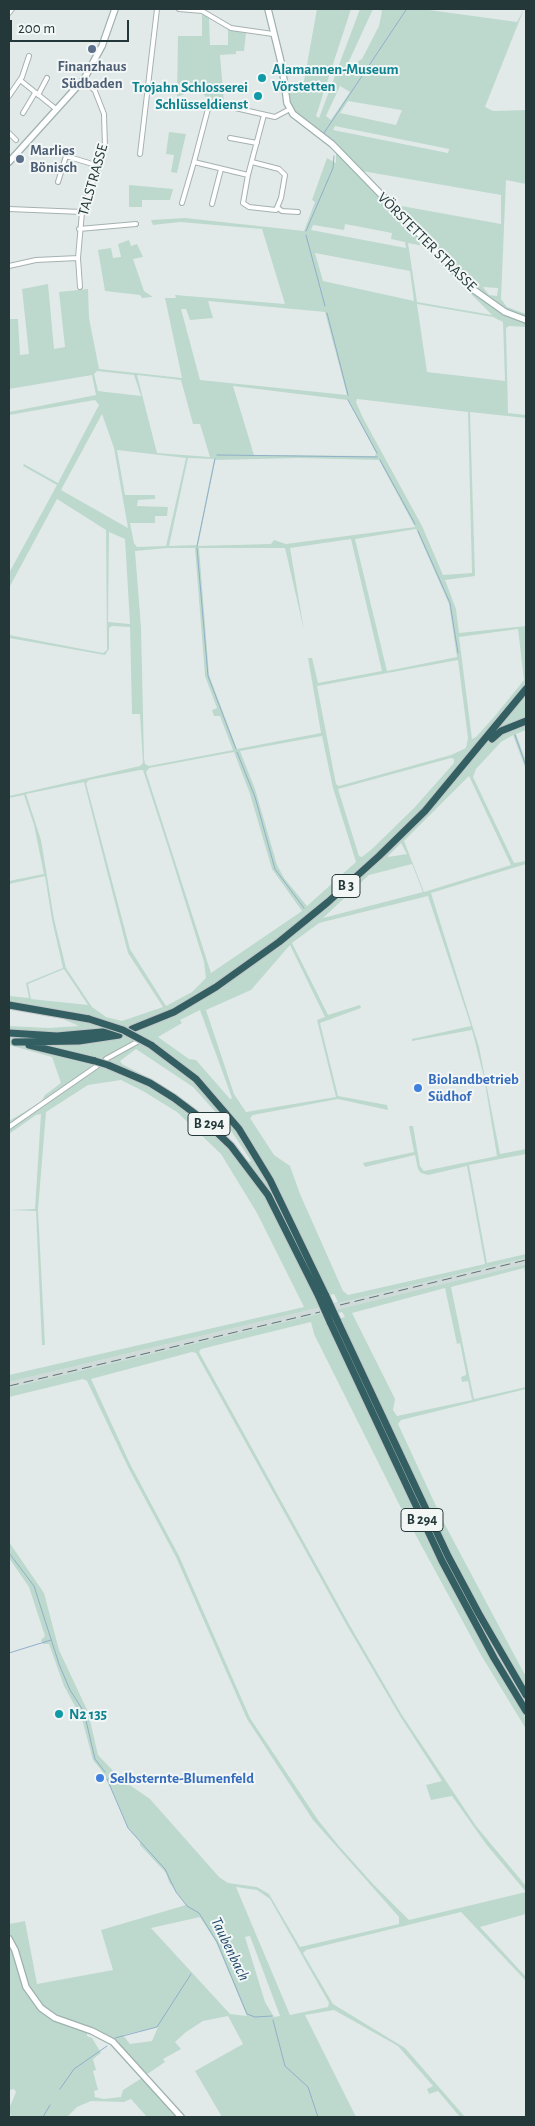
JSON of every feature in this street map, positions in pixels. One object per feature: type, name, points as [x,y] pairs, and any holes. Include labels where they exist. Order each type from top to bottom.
[{"type":"highway","name":"B 3","points":[[132,1029],[159,1019],[188,1004],[237,972],[303,922],[352,881],[434,800],[526,689]]},
{"type":"highway","name":"B 3","points":[[434,800],[448,789],[492,739],[526,694]]},
{"type":"highway","points":[[492,739],[502,731],[526,721]]},
{"type":"highway","name":"B 294","points":[[9,1005],[89,1019],[123,1030],[152,1045],[196,1079],[239,1129],[270,1180],[442,1561],[490,1650],[526,1711]]},
{"type":"highway","points":[[9,1033],[57,1036],[116,1033],[80,1041],[12,1042]]},
{"type":"highway","name":"B 294","points":[[12,1042],[96,1064],[107,1062],[150,1083],[206,1122],[250,1168],[268,1195],[322,1296]]},
{"type":"highway","name":"B 294","points":[[333,1321],[448,1556],[526,1695]]},
{"type":"street","points":[[9,13],[12,9]]},
{"type":"street","points":[[9,162],[84,79],[102,46],[115,9]]},
{"type":"street","points":[[140,154],[158,9]]},
{"type":"street","points":[[179,9],[202,11],[231,28],[273,34]]},
{"type":"street","points":[[182,203],[204,118],[211,106],[222,104],[275,117],[290,109],[268,9]]},
{"type":"street","points":[[9,96],[20,80],[29,56]]},
{"type":"street","points":[[22,113],[47,78]]},
{"type":"street","name":"TALSTRASSE","points":[[80,287],[78,258],[82,212],[105,148],[104,114],[95,91],[84,79]]},
{"type":"street","points":[[20,80],[56,109]]},
{"type":"street","name":"VÖRSTETTER STRASSE","points":[[290,109],[304,124],[338,150],[474,290],[506,312],[526,320]]},
{"type":"street","points":[[264,115],[248,175],[243,203],[249,207],[276,210],[278,208],[282,211],[298,212]]},
{"type":"street","points":[[9,133],[16,140]]},
{"type":"street","points":[[230,138],[257,143]]},
{"type":"street","points":[[58,182],[66,156],[99,166]]},
{"type":"street","points":[[194,162],[248,175]]},
{"type":"street","points":[[252,162],[279,169],[285,175],[278,208]]},
{"type":"street","points":[[212,204],[220,169]]},
{"type":"street","points":[[9,209],[82,212]]},
{"type":"street","points":[[80,230],[136,224]]},
{"type":"street","points":[[9,266],[36,260],[78,258]]},
{"type":"street","points":[[107,1062],[137,1042]]},
{"type":"street","points":[[9,1128],[96,1064]]},
{"type":"street","points":[[9,1939],[15,1950],[26,1987],[41,2008],[55,2018],[109,2039],[128,2057],[181,2117]]},
{"type":"shaded area","points":[[526,1258],[526,1264],[9,1388],[9,1382]]},
{"type":"green space","points":[[317,9],[351,9],[316,116],[319,118],[360,9],[373,9],[344,72],[346,74],[352,65],[362,59],[379,26],[382,11],[379,9],[422,9],[517,22],[524,9],[485,107],[493,111],[526,110],[526,184],[506,180],[501,299],[507,307],[526,314],[526,327],[509,326],[506,328],[508,413],[526,415],[526,418],[470,412],[475,576],[445,580],[456,609],[459,633],[526,626],[526,730],[516,734],[526,761],[526,770],[513,735],[501,742],[476,769],[473,777],[514,863],[526,861],[526,864],[431,893],[479,1047],[500,1154],[526,1149],[526,1154],[469,1165],[487,1263],[526,1254],[526,1258],[9,1382],[9,1375],[304,1307],[257,1213],[221,1154],[177,1112],[121,1080],[88,1085],[46,1112],[38,1210],[45,1345],[42,1345],[36,1211],[9,1210],[35,1209],[41,1114],[36,1115],[9,1134],[9,1121],[41,1102],[45,1095],[61,1083],[52,1057],[9,1045],[9,1026],[49,1028],[79,1026],[63,1019],[9,1009],[9,996],[29,998],[26,983],[63,968],[52,920],[45,876],[9,884],[9,881],[44,874],[34,825],[24,795],[9,798],[9,796],[140,766],[143,763],[140,714],[132,714],[130,627],[112,626],[109,628],[109,649],[105,655],[9,638],[9,635],[103,653],[107,650],[106,530],[57,499],[9,588],[9,573],[57,485],[23,466],[24,464],[58,483],[99,405],[95,400],[9,415],[9,412],[96,395],[92,375],[9,389],[9,319],[18,319],[20,355],[29,354],[22,289],[48,284],[54,349],[65,347],[59,292],[88,289],[89,318],[99,369],[182,378],[165,298],[176,298],[175,295],[285,304],[262,229],[180,222],[153,225],[151,220],[185,218],[304,231],[315,202],[312,200],[327,158],[336,163],[336,153],[339,149],[331,140],[297,115],[289,101],[287,86],[301,87],[304,81]],"holes":[[[340,86],[350,92],[331,120],[326,116]],[[348,101],[402,110],[396,125],[340,113]],[[335,126],[449,149],[449,150],[448,153],[333,130]],[[362,171],[501,195],[501,224],[396,205]],[[345,224],[392,233],[391,239],[405,242],[406,248],[311,230],[313,225],[344,230]],[[408,243],[423,246],[492,315],[417,302]],[[315,253],[410,271],[414,301],[323,281]],[[483,287],[498,288],[497,296],[489,295]],[[208,301],[325,312],[347,395],[200,380],[181,309],[186,309],[190,320],[213,318]],[[417,304],[493,317],[503,322],[505,381],[427,372]],[[97,371],[134,375],[141,396],[98,391],[94,374]],[[137,375],[181,380],[193,424],[200,424],[210,457],[157,453]],[[233,386],[348,400],[376,453],[375,456],[254,455]],[[357,399],[468,412],[472,573],[443,575],[422,526],[363,418],[356,402]],[[102,414],[114,448],[128,528],[61,490]],[[117,450],[186,458],[166,546],[137,547],[134,543],[130,523],[155,523],[155,516],[167,516],[168,507],[137,506],[138,500],[155,499],[155,495],[125,495]],[[188,458],[214,459],[197,545],[169,546]],[[299,458],[379,460],[415,527],[286,544],[274,540],[271,544],[198,546],[215,460]],[[416,529],[449,604],[457,657],[387,671],[355,539]],[[109,532],[125,539],[130,624],[108,622]],[[351,539],[382,671],[318,683],[312,658],[308,658],[321,733],[237,749],[209,675],[199,548],[285,548],[304,630],[290,548]],[[195,548],[205,676],[217,708],[212,710],[214,716],[220,716],[233,750],[149,766],[145,764],[141,627],[135,551]],[[518,629],[524,680],[494,717],[472,739],[459,637]],[[458,660],[468,738],[466,748],[451,755],[339,786],[336,784],[317,686]],[[322,736],[333,788],[356,862],[307,906],[284,878],[277,865],[255,789],[240,751]],[[234,752],[250,794],[272,869],[302,911],[211,973],[146,772],[149,768]],[[451,758],[454,759],[454,763],[414,808],[362,857],[359,856],[338,789]],[[143,770],[204,962],[206,978],[192,992],[166,1006],[130,949],[86,783],[89,780]],[[469,776],[511,865],[424,892],[404,841]],[[84,782],[128,953],[163,1007],[122,1021],[106,1017],[92,1007],[66,968],[54,919],[41,840],[26,794]],[[401,843],[407,854],[388,857],[388,856]],[[412,864],[423,892],[323,918],[369,875]],[[428,896],[471,1026],[412,1039],[412,1041],[472,1030],[484,1077],[497,1156],[424,1171],[420,1166],[413,1126],[409,1126],[414,1152],[363,1163],[365,1167],[415,1155],[418,1169],[421,1173],[428,1175],[467,1166],[485,1264],[348,1295],[343,1291],[300,1194],[290,1166],[274,1155],[250,1118],[253,1115],[338,1099],[388,1110],[387,1105],[338,1096],[320,1023],[361,1008],[360,1005],[328,1015],[292,943],[319,923]],[[290,945],[325,1017],[317,1020],[336,1097],[246,1112],[234,1094],[206,1010],[251,990]],[[64,969],[88,1005],[31,999],[28,984]],[[200,1010],[232,1098],[230,1099],[196,1060],[189,1059],[158,1037],[182,1023],[180,1020]],[[90,1016],[123,1027],[153,1042],[150,1047],[123,1034],[89,1023]],[[136,1049],[193,1087],[228,1126],[251,1161],[249,1162],[221,1130],[162,1085],[122,1064],[120,1061]],[[334,1294],[338,1302],[319,1306],[315,1298]]]},
{"type":"green space","points":[[202,14],[209,17],[210,45],[228,45],[228,29],[246,33],[244,51],[236,51],[236,54],[220,55],[224,102],[218,101],[211,104],[199,88],[177,97],[178,36],[202,36]]},
{"type":"green space","points":[[169,132],[186,134],[177,173],[171,172],[174,155],[166,154]]},
{"type":"green space","points":[[129,185],[173,189],[170,200],[142,200],[142,207],[129,207]]},
{"type":"green space","points":[[129,240],[131,246],[137,244],[143,257],[133,259],[144,291],[153,297],[142,298],[140,295],[105,291],[98,250],[111,248],[113,258],[121,257],[118,244]]},
{"type":"green space","points":[[526,1264],[526,1276],[524,1268],[451,1287],[474,1399],[526,1387],[526,1389],[401,1420],[398,1424],[443,1521],[526,1677],[526,1688],[487,1622],[439,1529],[338,1319],[345,1317],[342,1312],[324,1317],[431,1548],[482,1643],[526,1718],[526,1729],[481,1655],[401,1508],[314,1334],[311,1322],[201,1349],[199,1352],[349,1624],[402,1715],[476,1826],[526,1886],[526,1892],[526,1914],[480,1927],[526,1977],[526,1981],[461,1912],[306,1950],[303,1953],[333,2004],[405,2048],[465,2117],[460,2117],[438,2091],[429,2094],[427,2089],[433,2086],[398,2046],[334,2010],[305,2015],[356,2117],[222,2117],[195,2071],[243,2044],[228,2016],[203,2021],[186,2032],[175,2042],[181,2049],[163,2059],[165,2062],[146,2075],[186,2117],[147,2117],[131,2099],[124,2102],[91,2101],[77,2107],[67,2117],[11,2117],[9,2109],[16,2092],[14,2089],[9,2090],[9,1924],[25,1921],[37,1984],[113,1970],[101,1930],[186,1905],[169,1882],[166,1873],[140,1845],[140,1842],[128,1828],[102,1771],[93,1760],[82,1719],[64,1686],[49,1644],[43,1644],[41,1640],[45,1636],[29,1587],[9,1558],[9,1542],[44,1593],[59,1650],[88,1712],[98,1755],[121,1779],[150,1799],[219,1877],[228,1883],[257,1887],[269,1894],[300,1947],[399,1924],[399,1917],[313,1820],[247,1719],[176,1557],[128,1467],[87,1381],[83,1379],[9,1397],[9,1388]],"holes":[[[445,1288],[457,1344],[460,1343],[466,1373],[466,1375],[461,1377],[462,1382],[468,1381],[472,1400],[397,1416],[393,1410],[395,1399],[352,1313]],[[192,1352],[196,1353],[346,1624],[400,1716],[442,1781],[426,1785],[431,1800],[452,1796],[486,1844],[526,1892],[409,1920],[373,1884],[318,1820],[250,1718],[179,1556],[130,1464],[91,1379]],[[236,1887],[257,1890],[270,1899],[329,2003],[328,2007],[290,2015]],[[200,1917],[216,1942],[247,2016],[230,2014],[151,1928]],[[250,1936],[280,2016],[274,2017],[265,2002],[245,1937]],[[158,2027],[152,2041],[130,2044],[123,2035]],[[87,2032],[112,2044],[142,2078],[123,2090],[121,2097],[104,2099],[95,2097],[94,2091],[98,2090],[93,2071],[96,2070],[93,2059],[101,2053],[92,2038],[87,2036]]]},
{"type":"green space","points":[[334,1320],[481,1623],[526,1700],[526,1705],[448,1567],[332,1321]]},
{"type":"waterway","points":[[324,133],[406,10]]},
{"type":"waterway","points":[[306,231],[333,168],[334,156]]},
{"type":"waterway","points":[[306,235],[325,306]]},
{"type":"waterway","points":[[327,313],[348,395]]},
{"type":"waterway","points":[[348,400],[377,453]]},
{"type":"waterway","points":[[217,455],[377,457]]},
{"type":"waterway","points":[[197,546],[215,459]]},
{"type":"waterway","points":[[380,460],[415,524]]},
{"type":"waterway","points":[[418,531],[450,603],[458,653]]},
{"type":"waterway","points":[[197,548],[208,676],[236,749]]},
{"type":"waterway","points":[[521,727],[526,725]]},
{"type":"waterway","points":[[515,735],[526,766]]},
{"type":"waterway","points":[[237,752],[255,797],[275,869],[304,908]]},
{"type":"waterway","name":"Taubenbach","points":[[9,1553],[34,1586],[59,1664],[70,1690],[84,1712],[95,1759],[105,1772]]},
{"type":"waterway","points":[[9,1653],[51,1640]]},
{"type":"waterway","name":"Taubenbach","points":[[107,1779],[128,1828],[165,1869],[176,1892],[187,1906],[199,1913],[217,1942],[247,2014],[255,2017],[272,2016]]},
{"type":"waterway","points":[[115,2038],[157,2027],[191,1974]]},
{"type":"waterway","name":"Taubenbach","points":[[273,2020],[285,2066],[308,2087],[318,2117]]},
{"type":"waterway","points":[[60,2089],[74,2069],[107,2046]]},
{"type":"waterway","points":[[43,2117],[50,2105]]},
{"type":"railway","points":[[340,1305],[526,1260]]},
{"type":"railway","points":[[9,1386],[320,1312]]},
{"type":"place","name":"Finanzhaus Südbaden","points":[[92,49]]},
{"type":"place","name":"Alamannen-Museum Vörstetten","points":[[262,78]]},
{"type":"place","name":"Trojahn Schlosserei Schlüsseldienst","points":[[258,96]]},
{"type":"place","name":"Marlies Bönisch","points":[[20,159]]},
{"type":"place","name":"Biolandbetrieb Südhof","points":[[418,1088]]},
{"type":"place","name":"N2 135","points":[[59,1714]]},
{"type":"place","name":"Selbsternte-Blumenfeld","points":[[100,1778]]}]
